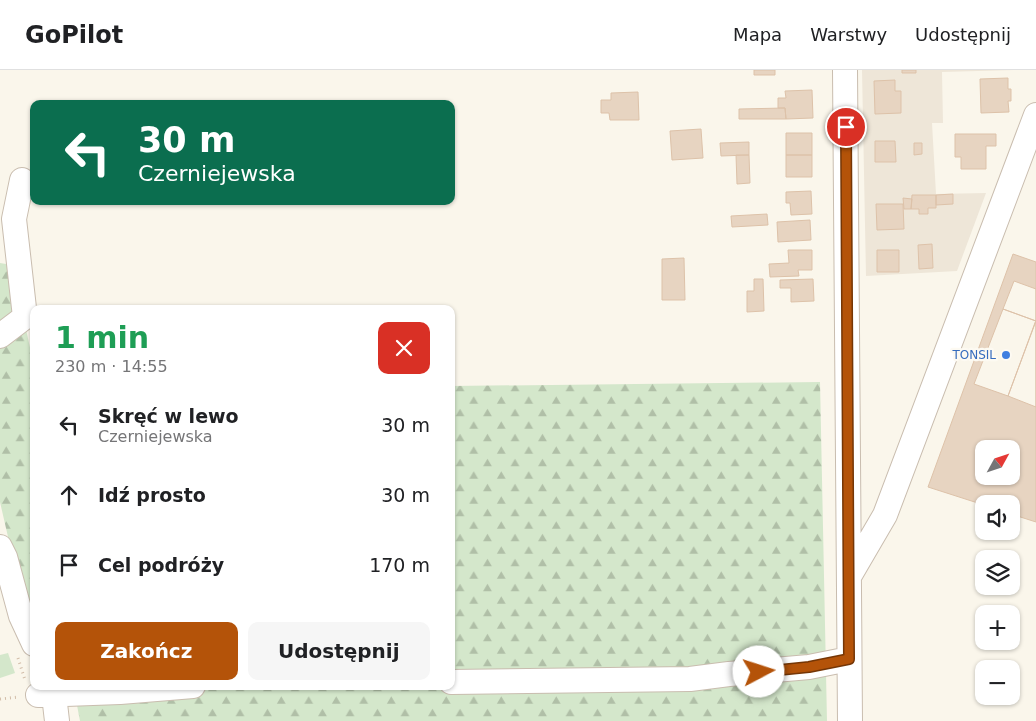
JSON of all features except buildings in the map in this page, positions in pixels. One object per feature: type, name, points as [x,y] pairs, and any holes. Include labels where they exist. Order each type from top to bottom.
[{"type":"street","points":[[845,70],[850,721]]},
{"type":"street","points":[[849,576],[885,515],[1036,115]]},
{"type":"street","points":[[0,187],[28,179]]},
{"type":"street","points":[[0,336],[25,317],[14,219],[28,179]]},
{"type":"street","points":[[0,547],[5,557],[21,616],[24,647]]},
{"type":"street","points":[[455,682],[690,680],[809,667],[849,659]]},
{"type":"street","points":[[57,721],[42,691],[120,692],[144,690]]},
{"type":"path","points":[[24,647],[30,662]]},
{"type":"shaded area","points":[[862,70],[1014,70],[942,72],[943,123],[932,123],[936,194],[986,193],[957,271],[866,276]]},
{"type":"green space","points":[[0,263],[12,265],[30,348],[30,627],[0,502]]},
{"type":"green space","points":[[820,382],[827,721],[80,721],[76,700],[70,690],[455,690],[455,386]]},
{"type":"green space","points":[[8,653],[15,673],[0,678],[0,655]]},
{"type":"place","name":"TONSIL","points":[[1006,355]]},
{"type":"route","points":[[759,672],[809,667],[849,659],[846,127]]}]
